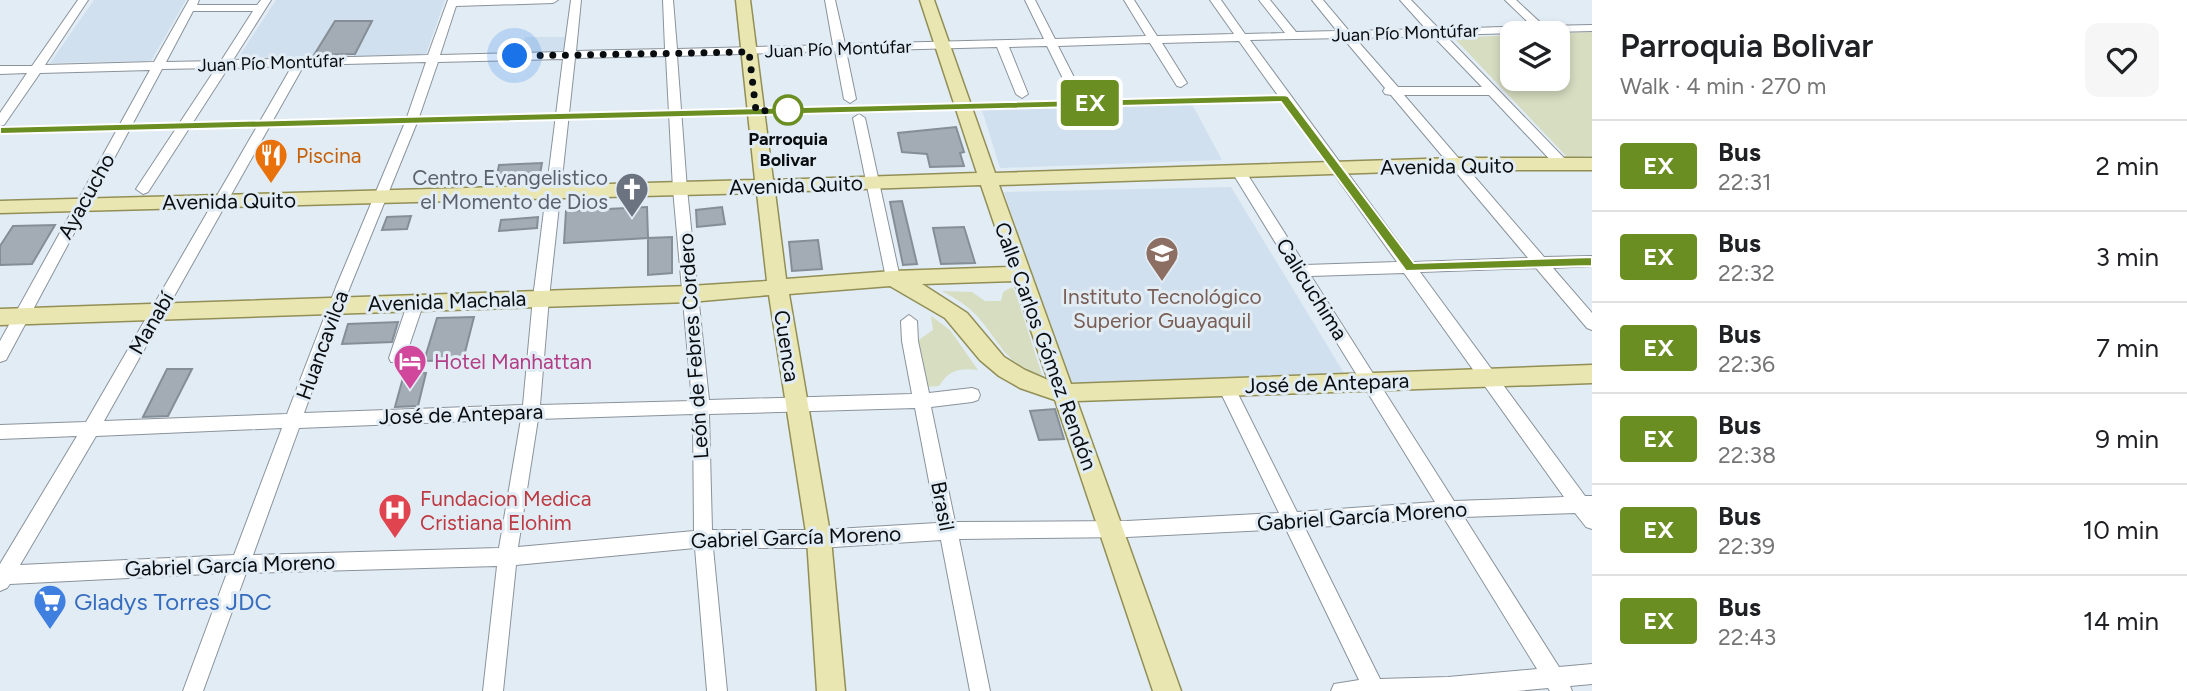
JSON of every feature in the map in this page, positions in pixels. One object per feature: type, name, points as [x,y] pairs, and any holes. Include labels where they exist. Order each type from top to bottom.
[{"type":"main road","name":"Cuenca","points":[[743,0],[778,286],[819,539],[831,691]]},
{"type":"main road","name":"Calle Carlos Gómez Rendón","points":[[928,0],[1019,274],[1113,530],[1167,691]]},
{"type":"main road","name":"Avenida Quito","points":[[0,207],[554,193],[1455,164],[1592,164]]},
{"type":"main road","name":"Avenida Machala","points":[[0,317],[690,293],[893,278],[1019,274]]},
{"type":"main road","points":[[893,278],[947,308],[961,320],[994,361],[1009,372],[1044,389],[1063,393]]},
{"type":"main road","name":"José de Antepara","points":[[1063,393],[1592,374]]},
{"type":"street","points":[[0,122],[83,0]]},
{"type":"street","points":[[453,2],[553,0]]},
{"type":"street","points":[[493,691],[507,557],[531,412],[541,298],[576,0]]},
{"type":"street","name":"León de Febres Cordero","points":[[668,0],[680,189],[701,408],[703,539],[717,691]]},
{"type":"street","points":[[830,0],[849,99]]},
{"type":"street","points":[[1030,0],[1076,93]]},
{"type":"street","points":[[1129,0],[1181,83]]},
{"type":"street","points":[[1215,0],[1284,98],[1411,268],[1487,377],[1586,505],[1592,521]]},
{"type":"street","points":[[1264,0],[1293,37]]},
{"type":"street","points":[[1317,0],[1347,35],[1388,91],[1455,164],[1592,324]]},
{"type":"street","points":[[1405,0],[1562,164]]},
{"type":"street","points":[[1510,0],[1533,21]]},
{"type":"street","name":"Huancavilca","points":[[193,691],[336,304],[412,120],[453,2]]},
{"type":"street","points":[[192,4],[264,4]]},
{"type":"street","name":"Ayacucho","points":[[0,356],[192,4]]},
{"type":"street","points":[[143,189],[264,4]]},
{"type":"street","name":"Juan Pío Montúfar","points":[[1570,28],[1592,28]]},
{"type":"street","name":"Juan Pío Montúfar","points":[[0,70],[1500,30]]},
{"type":"street","points":[[1002,44],[1022,94]]},
{"type":"street","name":"Manabí","points":[[1,577],[91,428],[300,63]]},
{"type":"street","points":[[1388,91],[1492,91]]},
{"type":"street","points":[[859,118],[893,278]]},
{"type":"street","name":"Calicuchima","points":[[1239,172],[1558,684]]},
{"type":"street","points":[[1301,271],[1592,261]]},
{"type":"street","points":[[397,358],[416,302]]},
{"type":"street","name":"Brasil","points":[[909,321],[910,341],[980,691]]},
{"type":"street","points":[[1226,387],[1374,689]]},
{"type":"street","name":"José de Antepara","points":[[0,432],[531,412],[923,401],[972,394]]},
{"type":"street","name":"Gabriel García Moreno","points":[[1,577],[240,564],[507,557],[703,539],[819,539],[948,531],[1113,530],[1451,509],[1586,505]]},
{"type":"street","points":[[1341,691],[1558,684],[1592,674]]},
{"type":"shaded area","points":[[94,0],[186,0],[151,61],[50,63]]},
{"type":"shaded area","points":[[276,0],[445,0],[426,54],[354,56],[372,21],[336,21],[312,57],[238,58]]},
{"type":"shaded area","points":[[525,37],[569,37],[566,52],[521,53]]},
{"type":"shaded area","points":[[1191,102],[1222,160],[1000,168],[982,110]]},
{"type":"shaded area","name":"Instituto Tecnológico Superior Guayaquil","points":[[1231,187],[1344,373],[1071,387],[1004,192]]},
{"type":"green space","points":[[1592,32],[1592,156],[1567,157],[1504,91],[1570,91],[1570,33]]},
{"type":"green space","points":[[1500,36],[1500,86],[1454,38]]},
{"type":"green space","points":[[1012,287],[1042,375],[1030,371],[1012,359],[974,313],[942,291],[972,292],[985,301],[1001,301],[1003,292]]},
{"type":"green space","points":[[931,316],[950,330],[978,370],[955,371],[939,386],[926,387],[917,341],[933,330]]},
{"type":"building","points":[[335,21],[372,21],[355,54],[314,55]]},
{"type":"building","points":[[956,127],[964,152],[960,153],[964,166],[930,167],[927,154],[902,152],[898,133]]},
{"type":"building","points":[[542,163],[539,179],[496,181],[499,165]]},
{"type":"building","points":[[902,201],[917,264],[903,265],[890,202]]},
{"type":"building","points":[[647,207],[648,238],[564,243],[566,211]]},
{"type":"building","points":[[722,207],[725,224],[697,227],[696,210]]},
{"type":"building","points":[[411,216],[407,229],[382,230],[387,217]]},
{"type":"building","points":[[538,217],[537,228],[499,231],[501,220]]},
{"type":"building","points":[[55,225],[32,264],[0,265],[0,246],[13,226]]},
{"type":"building","points":[[964,227],[975,263],[941,264],[933,228]]},
{"type":"building","points":[[672,237],[672,273],[648,275],[648,238]]},
{"type":"building","points":[[818,240],[822,269],[792,271],[789,242]]},
{"type":"building","points":[[474,317],[463,360],[424,361],[437,318]]},
{"type":"building","points":[[398,322],[392,342],[342,344],[348,324]]},
{"type":"building","points":[[167,369],[192,369],[168,416],[143,417]]},
{"type":"building","name":"Hotel Manhattan","points":[[426,373],[418,406],[395,407],[404,374]]},
{"type":"building","points":[[1055,409],[1064,439],[1039,440],[1030,411]]},
{"type":"bus line","name":"EX","points":[[0,130],[1284,98],[1411,268],[1592,261]]},
{"type":"place","name":"Parroquia Bolivar","points":[[788,110]]},
{"type":"place","name":"Piscina","points":[[271,185]]},
{"type":"place","name":"Centro Evangelistico el Momento de Dios","points":[[632,219]]},
{"type":"place","name":"Instituto Tecnológico Superior Guayaquil","points":[[1162,283]]},
{"type":"place","name":"Hotel Manhattan","points":[[410,391]]},
{"type":"place","name":"Fundacion Medica Cristiana Elohim","points":[[395,540]]},
{"type":"place","name":"Gladys Torres JDC","points":[[50,631]]},
{"type":"route","points":[[515,56],[749,52],[756,111],[788,110]]}]
